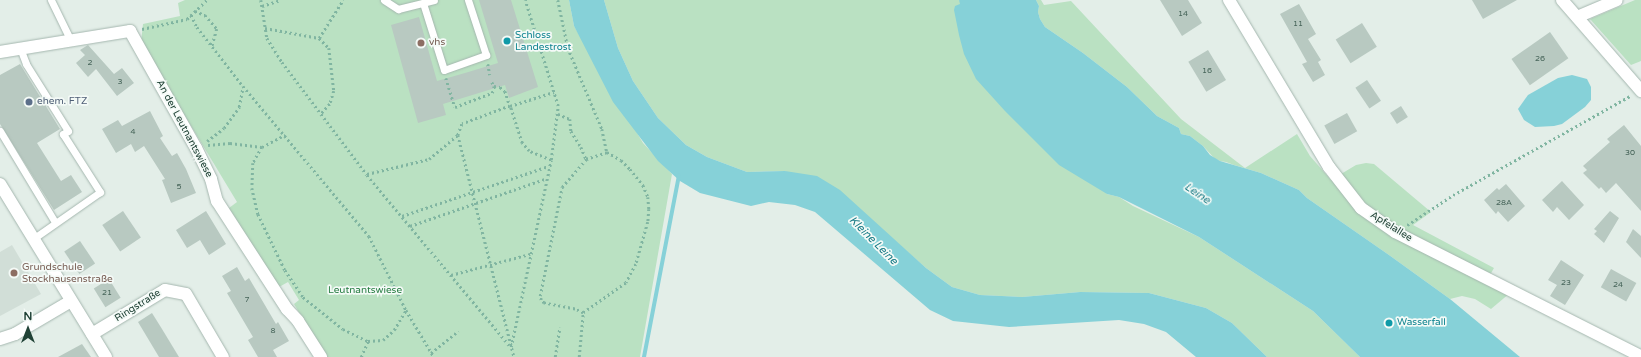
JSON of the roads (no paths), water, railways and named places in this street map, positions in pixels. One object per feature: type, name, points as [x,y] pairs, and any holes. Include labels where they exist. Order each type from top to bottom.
[{"type":"street","name":"Apfelallee","points":[[1229,0],[1329,167],[1361,208],[1396,232],[1641,356]]},
{"type":"street","points":[[1562,0],[1641,90]]},
{"type":"street","points":[[1577,17],[1617,0]]},
{"type":"street","name":"An der Leutnantswiese","points":[[71,41],[130,31],[199,147],[211,179],[217,201],[287,309],[298,321],[321,357]]},
{"type":"street","points":[[0,52],[71,41]]},
{"type":"street","points":[[0,184],[106,357]]},
{"type":"street","name":"Ringstraße","points":[[92,334],[165,290],[186,294],[223,357]]},
{"type":"street","points":[[0,339],[15,334],[71,301]]},
{"type":"lane","points":[[51,0],[71,41]]},
{"type":"lane","points":[[384,0],[398,9],[434,0]]},
{"type":"lane","points":[[423,3],[444,70],[486,55],[468,0]]},
{"type":"lane","points":[[20,48],[26,64],[68,131],[63,134],[100,192],[34,238]]},
{"type":"lane","points":[[0,132],[55,222]]},
{"type":"water","name":"Kleine Leine","points":[[569,0],[604,0],[618,48],[633,81],[658,118],[686,145],[707,157],[747,172],[785,171],[817,176],[840,190],[926,268],[952,287],[980,295],[1022,297],[1080,292],[1149,293],[1206,308],[1232,323],[1267,357],[1196,357],[1166,332],[1144,324],[1119,320],[1009,327],[953,321],[930,310],[815,212],[795,205],[769,202],[751,206],[700,193],[680,181],[658,161],[613,102],[574,26]]},
{"type":"water","name":"Leine","points":[[959,0],[1036,0],[1039,6],[1038,12],[1040,19],[1045,27],[1083,53],[1127,87],[1157,116],[1179,128],[1181,134],[1190,136],[1203,146],[1210,155],[1220,161],[1261,173],[1299,190],[1307,198],[1450,299],[1520,357],[1360,357],[1313,311],[1199,237],[1119,197],[1107,194],[1059,165],[1005,111],[976,79],[964,54],[959,35],[954,10],[955,6],[960,4]]},
{"type":"water","points":[[1572,75],[1587,79],[1591,87],[1591,100],[1585,107],[1562,124],[1554,126],[1535,127],[1524,120],[1518,109],[1528,95],[1558,78]]},
{"type":"waterway","points":[[644,357],[679,175]]},
{"type":"place","name":"Schloss Landestrost","points":[[507,41]]},
{"type":"place","name":"vhs","points":[[421,43]]},
{"type":"place","name":"ehem. FTZ","points":[[29,102]]},
{"type":"place","name":"Grundschule Stockhausenstraße","points":[[14,273]]},
{"type":"place","name":"Wasserfall","points":[[1389,323]]},
{"type":"park label","name":"Leutnantswiese","points":[[365,291]]}]
